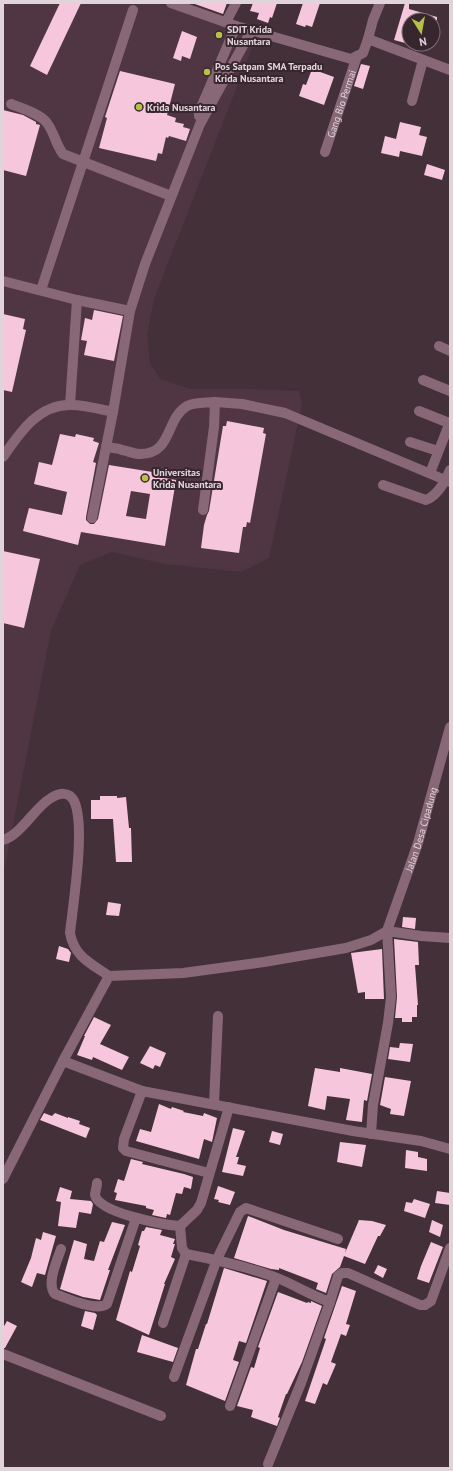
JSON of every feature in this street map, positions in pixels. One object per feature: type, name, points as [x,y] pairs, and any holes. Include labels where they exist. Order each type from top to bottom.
[{"type":"street","points":[[171,3],[251,31],[351,59],[357,56]]},
{"type":"street","points":[[200,124],[199,112],[231,24],[236,3]]},
{"type":"street","name":"Gang Bio Permai","points":[[325,152],[357,56],[363,53],[380,3]]},
{"type":"street","points":[[41,290],[84,163],[133,10]]},
{"type":"street","points":[[92,518],[113,412],[130,311],[145,264],[200,124],[251,31]]},
{"type":"street","points":[[368,39],[450,70]]},
{"type":"street","points":[[412,101],[423,60]]},
{"type":"street","points":[[11,104],[41,117],[48,123],[58,147],[63,154],[171,196]]},
{"type":"street","points":[[3,281],[78,300],[130,311]]},
{"type":"street","points":[[70,405],[78,300]]},
{"type":"street","points":[[439,346],[450,351]]},
{"type":"street","points":[[423,380],[450,391]]},
{"type":"street","points":[[106,447],[138,454],[153,452],[162,446],[182,410],[193,404],[215,402],[242,404],[285,413],[448,481]]},
{"type":"street","points":[[203,510],[214,427],[215,402]]},
{"type":"street","points":[[3,457],[23,429],[44,412],[57,407],[70,405],[113,412]]},
{"type":"street","points":[[419,411],[450,422],[430,473]]},
{"type":"street","points":[[410,442],[438,451]]},
{"type":"street","points":[[384,485],[426,500],[433,497],[448,481],[450,470]]},
{"type":"street","name":"Jalan Desa Cipadung","points":[[387,930],[418,843],[450,727]]},
{"type":"street","points":[[3,840],[12,836],[50,798],[60,793],[71,796],[77,810],[79,830],[77,876],[70,933],[71,940],[75,949],[83,958],[109,976],[183,973],[264,962],[346,948],[371,940],[387,930],[421,936],[450,938]]},
{"type":"street","points":[[371,1134],[373,1105],[388,1024],[391,997],[387,930]]},
{"type":"street","points":[[3,1177],[109,976]]},
{"type":"street","points":[[214,1104],[218,1016]]},
{"type":"street","points":[[63,1061],[142,1091],[274,1117],[421,1141],[450,1149]]},
{"type":"street","points":[[142,1091],[124,1140],[123,1148],[126,1151],[209,1173]]},
{"type":"street","points":[[97,1183],[95,1195],[97,1199],[111,1210],[169,1226],[180,1226],[197,1210],[201,1203],[229,1107]]},
{"type":"street","points":[[174,1377],[217,1260],[240,1212],[246,1208],[338,1239]]},
{"type":"street","points":[[61,1249],[51,1283],[52,1291],[55,1294],[96,1308],[104,1306],[136,1218]]},
{"type":"street","points":[[180,1226],[182,1248],[186,1254],[217,1260],[276,1278],[330,1302]]},
{"type":"street","points":[[268,1464],[301,1383],[338,1276],[342,1273],[348,1273],[420,1305],[425,1305],[431,1301],[450,1248]]},
{"type":"street","points":[[163,1323],[186,1254]]},
{"type":"street","points":[[230,1406],[276,1278]]},
{"type":"street","points":[[3,1354],[162,1416]]},
{"type":"shaded area","name":"Universitas Krida Nusantara","points":[[3,3],[157,3],[256,38],[154,299],[147,335],[150,363],[160,379],[190,389],[299,391],[302,404],[269,558],[241,572],[165,564],[112,552],[80,565],[51,631],[3,876]]},
{"type":"building","points":[[60,3],[81,3],[47,75],[30,66]]},
{"type":"building","points":[[192,3],[227,3],[223,14]]},
{"type":"building","points":[[253,3],[277,3],[272,18],[270,17],[268,23],[257,19],[259,13],[250,11]]},
{"type":"building","points":[[303,3],[320,3],[312,27],[306,25],[305,27],[296,24]]},
{"type":"building","points":[[405,3],[409,3],[409,9],[420,12],[402,12]]},
{"type":"building","points":[[401,16],[401,42],[394,40]]},
{"type":"building","points":[[182,31],[197,37],[190,59],[182,56],[181,61],[173,58]]},
{"type":"building","points":[[361,64],[370,66],[363,89],[354,86]]},
{"type":"building","points":[[312,69],[334,77],[324,105],[299,96],[303,84],[306,85]]},
{"type":"building","name":"Krida Nusantara","points":[[120,71],[175,84],[167,115],[176,118],[175,122],[184,124],[183,127],[190,129],[186,141],[169,136],[168,138],[166,137],[162,154],[158,153],[156,161],[99,148],[107,118],[105,117]]},
{"type":"building","points":[[3,110],[23,115],[40,125],[26,176],[3,170]]},
{"type":"building","points":[[400,122],[421,127],[419,135],[427,137],[422,156],[400,151],[399,157],[381,153],[385,136],[396,139]]},
{"type":"building","points":[[427,164],[445,170],[442,180],[424,175]]},
{"type":"building","points":[[94,310],[123,316],[114,361],[84,355],[87,341],[81,340],[85,318],[92,320]]},
{"type":"building","points":[[3,314],[25,319],[23,329],[26,330],[12,392],[3,390]]},
{"type":"building","points":[[227,421],[264,428],[263,433],[266,434],[250,523],[247,522],[246,527],[243,527],[239,553],[201,548],[204,525],[209,511],[223,426],[226,426]]},
{"type":"building","points":[[60,434],[75,437],[76,434],[94,438],[93,441],[99,443],[93,462],[96,463],[86,517],[86,520],[90,524],[94,524],[98,519],[109,465],[165,474],[164,478],[176,480],[165,546],[81,532],[78,545],[23,531],[29,508],[62,515],[67,492],[34,484],[39,462],[52,465]],"holes":[[[131,491],[150,494],[146,519],[126,516]]]},
{"type":"building","points":[[3,551],[40,559],[24,628],[3,623]]},
{"type":"building","points":[[100,796],[117,796],[117,798],[126,797],[129,828],[131,828],[132,862],[116,862],[113,819],[91,819],[91,800],[100,800]]},
{"type":"building","points":[[108,902],[121,904],[119,916],[106,915]]},
{"type":"building","points":[[403,917],[416,918],[415,929],[402,927]]},
{"type":"building","points":[[394,939],[418,942],[419,965],[415,965],[418,1005],[417,1017],[412,1017],[412,1022],[402,1022],[402,1018],[395,1018],[397,997]]},
{"type":"building","points":[[59,946],[68,949],[71,953],[69,962],[56,959]]},
{"type":"building","points":[[382,949],[384,999],[365,999],[365,992],[358,993],[351,953]]},
{"type":"building","points":[[94,1017],[111,1025],[100,1044],[129,1057],[122,1070],[93,1057],[92,1060],[77,1055],[84,1036]]},
{"type":"building","points":[[400,1043],[413,1044],[410,1062],[388,1059],[390,1047],[399,1048]]},
{"type":"building","points":[[150,1046],[166,1053],[160,1067],[155,1065],[153,1069],[140,1063]]},
{"type":"building","points":[[315,1068],[340,1072],[340,1068],[372,1074],[367,1101],[364,1100],[362,1122],[346,1120],[350,1099],[327,1096],[325,1110],[308,1106]]},
{"type":"building","points":[[385,1077],[411,1081],[404,1116],[390,1114],[391,1109],[380,1105]]},
{"type":"building","points":[[159,1104],[171,1109],[172,1107],[184,1111],[183,1112],[203,1116],[204,1113],[217,1118],[212,1142],[204,1139],[199,1159],[136,1141],[140,1129],[151,1132]]},
{"type":"building","points":[[44,1113],[52,1116],[55,1113],[80,1121],[79,1124],[90,1128],[86,1138],[40,1120]]},
{"type":"building","points":[[233,1128],[245,1131],[236,1157],[239,1157],[237,1164],[246,1166],[243,1176],[222,1172]]},
{"type":"building","points":[[272,1131],[283,1134],[280,1145],[269,1142]]},
{"type":"building","points":[[340,1142],[366,1145],[362,1167],[337,1162]]},
{"type":"building","points":[[406,1150],[418,1152],[418,1157],[427,1159],[427,1171],[405,1168]]},
{"type":"building","points":[[131,1159],[143,1162],[142,1164],[193,1177],[191,1189],[184,1187],[182,1194],[176,1193],[170,1215],[167,1214],[166,1218],[152,1215],[154,1210],[146,1208],[146,1206],[115,1200],[117,1193],[114,1192],[118,1179],[124,1181]]},
{"type":"building","points":[[218,1186],[235,1192],[230,1205],[218,1202],[219,1200],[214,1199]]},
{"type":"building","points":[[60,1187],[72,1191],[70,1199],[91,1201],[93,1204],[91,1214],[79,1212],[76,1228],[58,1226],[61,1202],[56,1201]]},
{"type":"building","points":[[437,1191],[450,1193],[450,1205],[435,1203]]},
{"type":"building","points":[[414,1199],[430,1204],[425,1218],[404,1211],[406,1202],[412,1203]]},
{"type":"building","points":[[248,1216],[284,1230],[346,1249],[345,1253],[359,1220],[372,1221],[386,1225],[380,1236],[378,1236],[365,1264],[344,1256],[340,1267],[332,1274],[326,1293],[316,1289],[318,1283],[279,1268],[279,1270],[271,1269],[234,1258]]},
{"type":"building","points":[[432,1220],[443,1225],[440,1237],[429,1232]]},
{"type":"building","points":[[112,1222],[125,1225],[108,1270],[110,1270],[100,1300],[83,1297],[60,1289],[74,1240],[87,1244],[84,1259],[94,1261],[100,1241],[104,1242]]},
{"type":"building","points":[[146,1227],[162,1230],[160,1235],[175,1239],[171,1257],[175,1259],[164,1284],[149,1335],[116,1320],[130,1271],[132,1272],[140,1246],[138,1245],[142,1231],[144,1231]]},
{"type":"building","points":[[43,1232],[56,1236],[45,1275],[37,1273],[32,1287],[21,1282],[31,1258],[36,1238],[41,1240]]},
{"type":"building","points":[[431,1242],[443,1247],[429,1283],[417,1279]]},
{"type":"building","points":[[378,1265],[387,1269],[383,1278],[374,1273]]},
{"type":"building","points":[[224,1268],[267,1281],[246,1343],[239,1341],[233,1360],[239,1362],[225,1401],[186,1385],[196,1349],[198,1349],[207,1324]]},
{"type":"building","points":[[342,1286],[356,1291],[346,1324],[350,1325],[346,1336],[341,1334],[331,1362],[336,1364],[327,1385],[323,1383],[315,1404],[305,1401],[326,1339],[324,1338]]},
{"type":"building","points":[[278,1292],[307,1303],[311,1303],[311,1301],[322,1306],[302,1362],[286,1394],[278,1417],[280,1418],[277,1426],[251,1417],[253,1410],[237,1406],[251,1367],[254,1368],[260,1348],[258,1347]]},
{"type":"building","points":[[85,1311],[95,1313],[97,1315],[93,1330],[81,1326]]},
{"type":"building","points":[[7,1321],[17,1326],[5,1348],[3,1348],[3,1328]]},
{"type":"building","points":[[142,1335],[178,1348],[173,1362],[137,1352]]},
{"type":"place","name":"SDIT Krida Nusantara","points":[[219,35]]},
{"type":"place","name":"Pos Satpam SMA Terpadu Krida Nusantara","points":[[207,72]]},
{"type":"place","name":"Krida Nusantara","points":[[139,107]]},
{"type":"place","name":"Universitas Krida Nusantara","points":[[145,478]]}]
